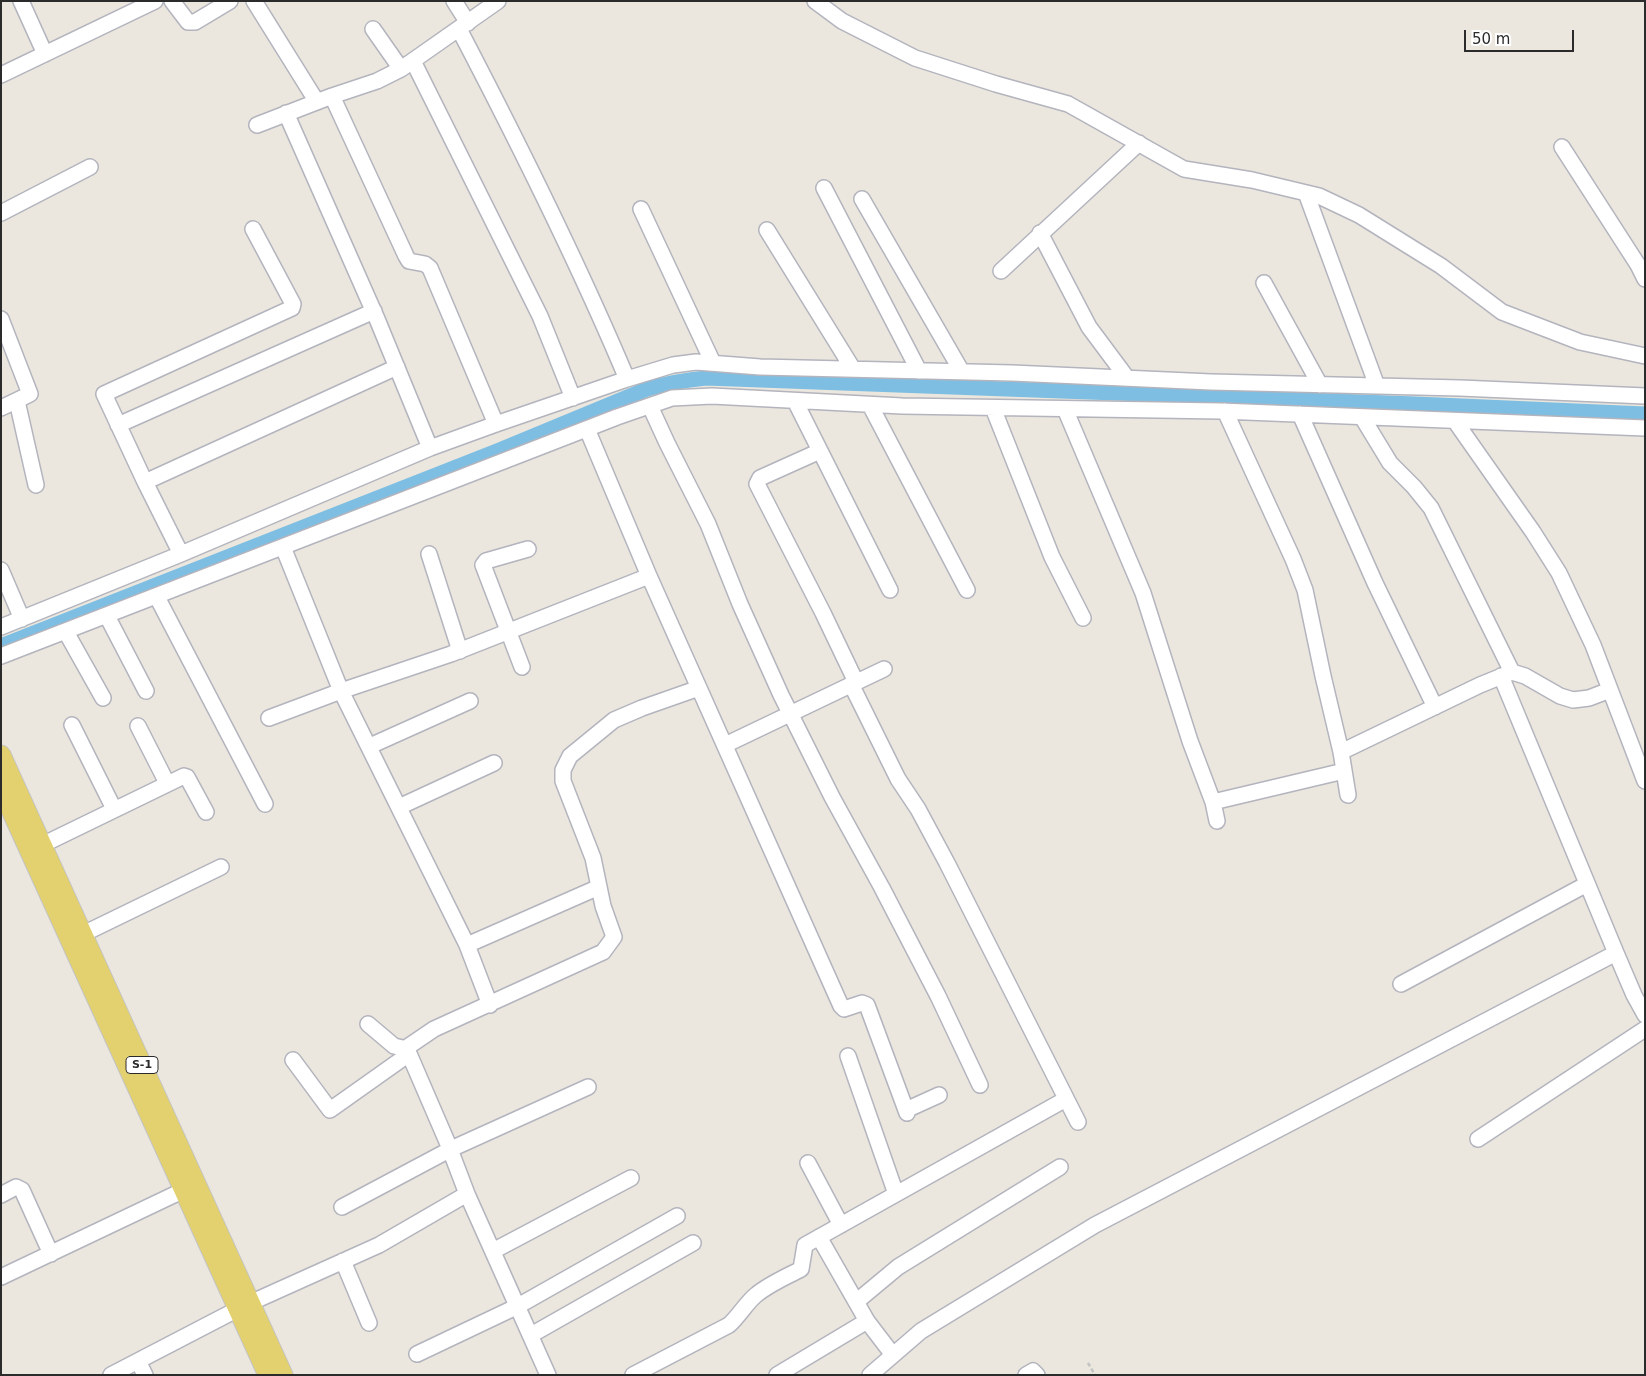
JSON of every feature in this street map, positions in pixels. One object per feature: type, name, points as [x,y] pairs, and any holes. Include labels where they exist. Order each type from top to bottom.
[{"type":"main road","name":"S-1","points":[[1,755],[83,934],[149,1097],[184,1190],[244,1306],[283,1375]]},
{"type":"main road","name":"S-1","points":[[1,788],[149,1097],[244,1306],[268,1375]]},
{"type":"street","points":[[21,1],[45,54]]},
{"type":"street","points":[[1,76],[155,1]]},
{"type":"street","points":[[172,1],[188,22],[195,22],[230,1]]},
{"type":"street","points":[[254,1],[317,102]]},
{"type":"street","points":[[454,1],[628,380]]},
{"type":"street","points":[[257,125],[377,81],[407,65],[498,1]]},
{"type":"street","points":[[815,1],[842,21],[915,58],[996,84],[1068,104],[1184,169],[1252,180],[1319,196],[1358,215],[1441,266],[1502,312],[1580,342],[1645,356]]},
{"type":"street","points":[[373,29],[407,65],[540,316],[573,398]]},
{"type":"street","points":[[332,96],[406,256],[409,261],[425,264],[430,268],[496,424]]},
{"type":"street","points":[[286,113],[374,312],[430,448]]},
{"type":"street","points":[[1001,271],[1139,143]]},
{"type":"street","points":[[1562,147],[1638,265],[1645,279]]},
{"type":"street","points":[[1,213],[90,167]]},
{"type":"street","points":[[824,188],[919,371]]},
{"type":"street","points":[[1306,193],[1377,386]]},
{"type":"street","points":[[862,199],[962,372]]},
{"type":"street","points":[[641,209],[713,363]]},
{"type":"street","points":[[181,554],[104,394],[292,308],[293,304],[253,229]]},
{"type":"street","points":[[767,230],[853,369]]},
{"type":"street","points":[[1040,233],[1089,327],[1127,378]]},
{"type":"street","points":[[1264,283],[1320,385]]},
{"type":"street","points":[[118,425],[374,312]]},
{"type":"street","points":[[1,320],[30,394],[1,408]]},
{"type":"street","points":[[1,628],[430,448],[673,365],[696,362],[760,367],[962,372],[1645,396]]},
{"type":"street","points":[[145,482],[397,367]]},
{"type":"street","points":[[1,656],[587,429],[672,398],[696,397],[870,405],[1300,414],[1645,428]]},
{"type":"street","points":[[17,401],[36,486]]},
{"type":"street","points":[[795,401],[890,590]]},
{"type":"street","points":[[870,405],[967,590]]},
{"type":"street","points":[[650,406],[708,524],[740,604],[790,714],[934,988],[980,1085]]},
{"type":"street","points":[[992,408],[1052,557],[1083,618]]},
{"type":"street","points":[[1065,409],[1143,593],[1190,741],[1213,802],[1217,822]]},
{"type":"street","points":[[1225,412],[1293,558],[1305,590],[1341,752],[1348,795]]},
{"type":"street","points":[[1300,414],[1375,583],[1435,707]]},
{"type":"street","points":[[1362,417],[1390,463],[1414,487],[1431,508],[1507,674],[1587,884],[1616,953],[1639,992],[1645,1015]]},
{"type":"street","points":[[1455,420],[1533,532],[1559,573],[1593,645],[1645,781]]},
{"type":"street","points":[[587,429],[649,576],[841,1006],[844,1009],[862,1003],[867,1005],[907,1112],[939,1095]]},
{"type":"street","points":[[820,451],[760,478],[758,484],[823,613],[898,779],[918,809],[1078,1122]]},
{"type":"street","points":[[283,548],[341,691],[370,746],[467,945],[490,1005]]},
{"type":"street","points":[[522,667],[507,632],[483,565],[486,561],[528,549]]},
{"type":"street","points":[[429,554],[460,651]]},
{"type":"street","points":[[1,570],[22,619]]},
{"type":"street","points":[[269,718],[341,691],[460,651],[649,576]]},
{"type":"street","points":[[156,597],[264,804]]},
{"type":"street","points":[[107,616],[146,692]]},
{"type":"street","points":[[66,632],[103,698]]},
{"type":"street","points":[[725,745],[884,669]]},
{"type":"street","points":[[1341,752],[1507,674],[1525,676],[1560,696],[1573,700],[1589,698],[1610,690]]},
{"type":"street","points":[[548,1375],[467,1194],[451,1150],[408,1052],[409,1046],[434,1029],[603,952],[614,937],[603,906],[592,858],[562,781],[563,770],[570,756],[614,720],[699,688]]},
{"type":"street","points":[[370,746],[470,701]]},
{"type":"street","points":[[72,725],[114,809]]},
{"type":"street","points":[[138,726],[167,783]]},
{"type":"street","points":[[399,808],[494,763]]},
{"type":"street","points":[[1213,802],[1344,771]]},
{"type":"street","points":[[42,844],[184,776],[187,776],[206,812]]},
{"type":"street","points":[[83,934],[221,867]]},
{"type":"street","points":[[1401,984],[1587,884]]},
{"type":"street","points":[[467,945],[599,887]]},
{"type":"street","points":[[870,1375],[921,1331],[1095,1225],[1616,953]]},
{"type":"street","points":[[368,1024],[394,1046],[408,1052]]},
{"type":"street","points":[[1478,1139],[1645,1029]]},
{"type":"street","points":[[292,1060],[330,1110],[408,1052]]},
{"type":"street","points":[[848,1056],[896,1194]]},
{"type":"street","points":[[342,1208],[451,1150],[588,1087]]},
{"type":"street","points":[[633,1375],[730,1325],[756,1295],[775,1282],[801,1269],[805,1245],[1066,1099]]},
{"type":"street","points":[[808,1163],[841,1225]]},
{"type":"street","points":[[856,1302],[898,1267],[1060,1167]]},
{"type":"street","points":[[493,1251],[631,1178]]},
{"type":"street","points":[[1,1195],[16,1187],[22,1190],[51,1254]]},
{"type":"street","points":[[1,1278],[184,1190]]},
{"type":"street","points":[[111,1375],[244,1306],[379,1245],[467,1194]]},
{"type":"street","points":[[417,1354],[518,1306],[678,1216]]},
{"type":"street","points":[[819,1238],[867,1321],[893,1355]]},
{"type":"street","points":[[530,1335],[693,1243]]},
{"type":"street","points":[[343,1261],[369,1323]]},
{"type":"street","points":[[777,1375],[867,1321]]},
{"type":"street","points":[[138,1360],[145,1375]]},
{"type":"street","points":[[1026,1375],[1034,1371],[1037,1375]]},
{"type":"path","points":[[1088,1363],[1095,1375]]},
{"type":"waterway","points":[[1,646],[497,451],[647,389],[669,383],[706,378],[1645,414]]}]
